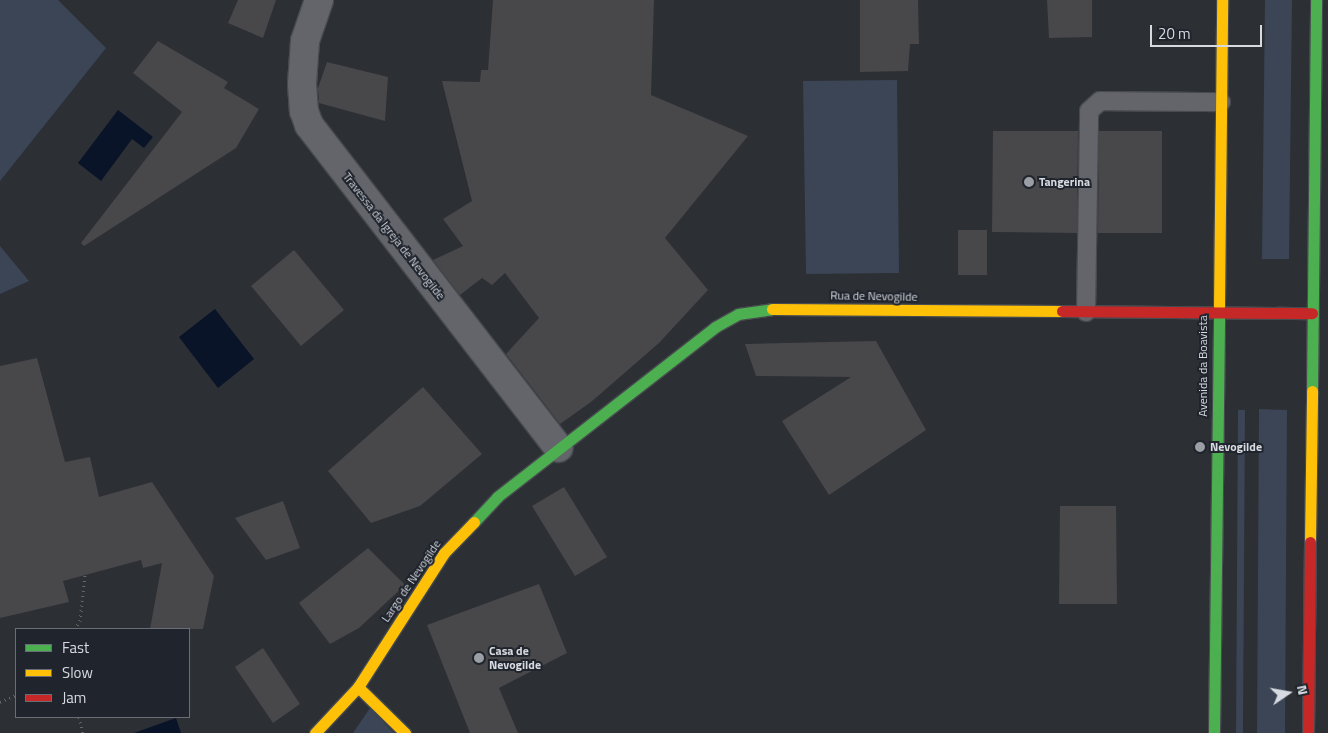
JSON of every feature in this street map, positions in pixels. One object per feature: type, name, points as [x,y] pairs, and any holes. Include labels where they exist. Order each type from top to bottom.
[{"type":"main road","name":"Avenida da Boavista","points":[[1214,733],[1217,311],[1222,0]]},
{"type":"main road","points":[[1308,733],[1316,0]]},
{"type":"main road","name":"Rua de Nevogilde","points":[[497,497],[716,327],[738,314],[764,308],[1312,313]]},
{"type":"main road","name":"Largo de Nevogilde","points":[[314,733],[358,687],[444,553],[497,497]]},
{"type":"main road","points":[[358,687],[405,733]]},
{"type":"street","name":"Travessa da Igreja de Nevogilde","points":[[319,0],[305,41],[302,84],[309,125],[559,448]]},
{"type":"lane","points":[[1086,312],[1089,111],[1100,101],[1221,102]]},
{"type":"path","points":[[75,628],[80,621],[85,575]]},
{"type":"path","points":[[0,702],[15,695]]},
{"type":"path","points":[[79,718],[83,733]]},
{"type":"shaded area","points":[[0,0],[58,0],[106,48],[0,181]]},
{"type":"shaded area","points":[[1265,0],[1292,0],[1289,259],[1262,259]]},
{"type":"shaded area","points":[[897,80],[899,273],[806,274],[803,81]]},
{"type":"shaded area","points":[[118,110],[153,137],[144,148],[132,139],[101,181],[78,163]]},
{"type":"shaded area","points":[[0,246],[29,281],[0,294]]},
{"type":"shaded area","points":[[215,309],[254,359],[218,388],[179,337]]},
{"type":"shaded area","points":[[1259,409],[1287,410],[1285,733],[1257,733]]},
{"type":"shaded area","points":[[1238,410],[1245,410],[1243,733],[1236,733]]},
{"type":"shaded area","points":[[370,708],[394,733],[353,733]]},
{"type":"shaded area","points":[[176,718],[181,733],[134,733]]},
{"type":"building","points":[[238,0],[276,0],[263,38],[228,23]]},
{"type":"building","points":[[493,0],[654,0],[651,95],[748,136],[665,238],[708,290],[659,343],[591,402],[560,424],[506,354],[539,318],[505,273],[492,285],[482,278],[460,295],[433,260],[463,246],[443,219],[472,201],[442,81],[480,82],[481,70],[488,70]]},
{"type":"building","points":[[860,0],[918,0],[919,44],[910,44],[908,71],[860,72]]},
{"type":"building","points":[[1047,0],[1092,0],[1092,37],[1049,38]]},
{"type":"building","points":[[158,41],[228,82],[224,88],[259,109],[236,148],[84,246],[81,243],[182,112],[133,73]]},
{"type":"building","points":[[327,62],[388,77],[385,121],[319,103],[318,88]]},
{"type":"building","name":"Tangerina","points":[[993,131],[1078,131],[1077,233],[992,232]]},
{"type":"building","points":[[1099,131],[1162,131],[1162,233],[1098,233]]},
{"type":"building","points":[[958,230],[987,230],[987,275],[958,275]]},
{"type":"building","points":[[294,250],[344,310],[301,346],[251,286]]},
{"type":"building","points":[[876,341],[926,430],[829,495],[782,421],[851,377],[756,376],[745,344]]},
{"type":"building","points":[[37,358],[65,462],[90,457],[99,497],[152,482],[214,576],[203,629],[150,628],[162,563],[143,568],[141,560],[63,581],[69,602],[0,618],[0,366]]},
{"type":"building","points":[[423,387],[482,454],[420,506],[371,523],[328,471]]},
{"type":"building","points":[[564,487],[607,557],[575,576],[532,506]]},
{"type":"building","points":[[283,501],[300,548],[266,560],[235,518]]},
{"type":"building","points":[[1060,506],[1116,506],[1117,604],[1059,604]]},
{"type":"building","points":[[368,548],[405,585],[359,628],[330,644],[299,603]]},
{"type":"building","name":"Casa de Nevogilde","points":[[539,584],[567,653],[499,688],[518,733],[470,733],[427,625]]},
{"type":"building","points":[[263,648],[300,704],[273,723],[235,667]]},
{"type":"traffic: fast","points":[[1312,391],[1316,0]]},
{"type":"traffic: fast","points":[[1214,733],[1219,306]]},
{"type":"traffic: fast","points":[[474,522],[497,497],[715,327],[738,314],[772,309]]},
{"type":"traffic: slow","points":[[1219,306],[1222,0]]},
{"type":"traffic: slow","points":[[772,309],[1062,311]]},
{"type":"traffic: slow","points":[[1310,542],[1312,391]]},
{"type":"traffic: slow","points":[[358,687],[444,553],[474,522]]},
{"type":"traffic: slow","points":[[315,733],[358,687],[405,733]]},
{"type":"traffic: jam","points":[[1062,311],[1312,313]]},
{"type":"traffic: jam","points":[[1308,733],[1310,542]]},
{"type":"place","name":"Tangerina","points":[[1029,182]]},
{"type":"place","name":"Nevogilde","points":[[1200,447]]},
{"type":"place","name":"Casa de Nevogilde","points":[[479,658]]}]
